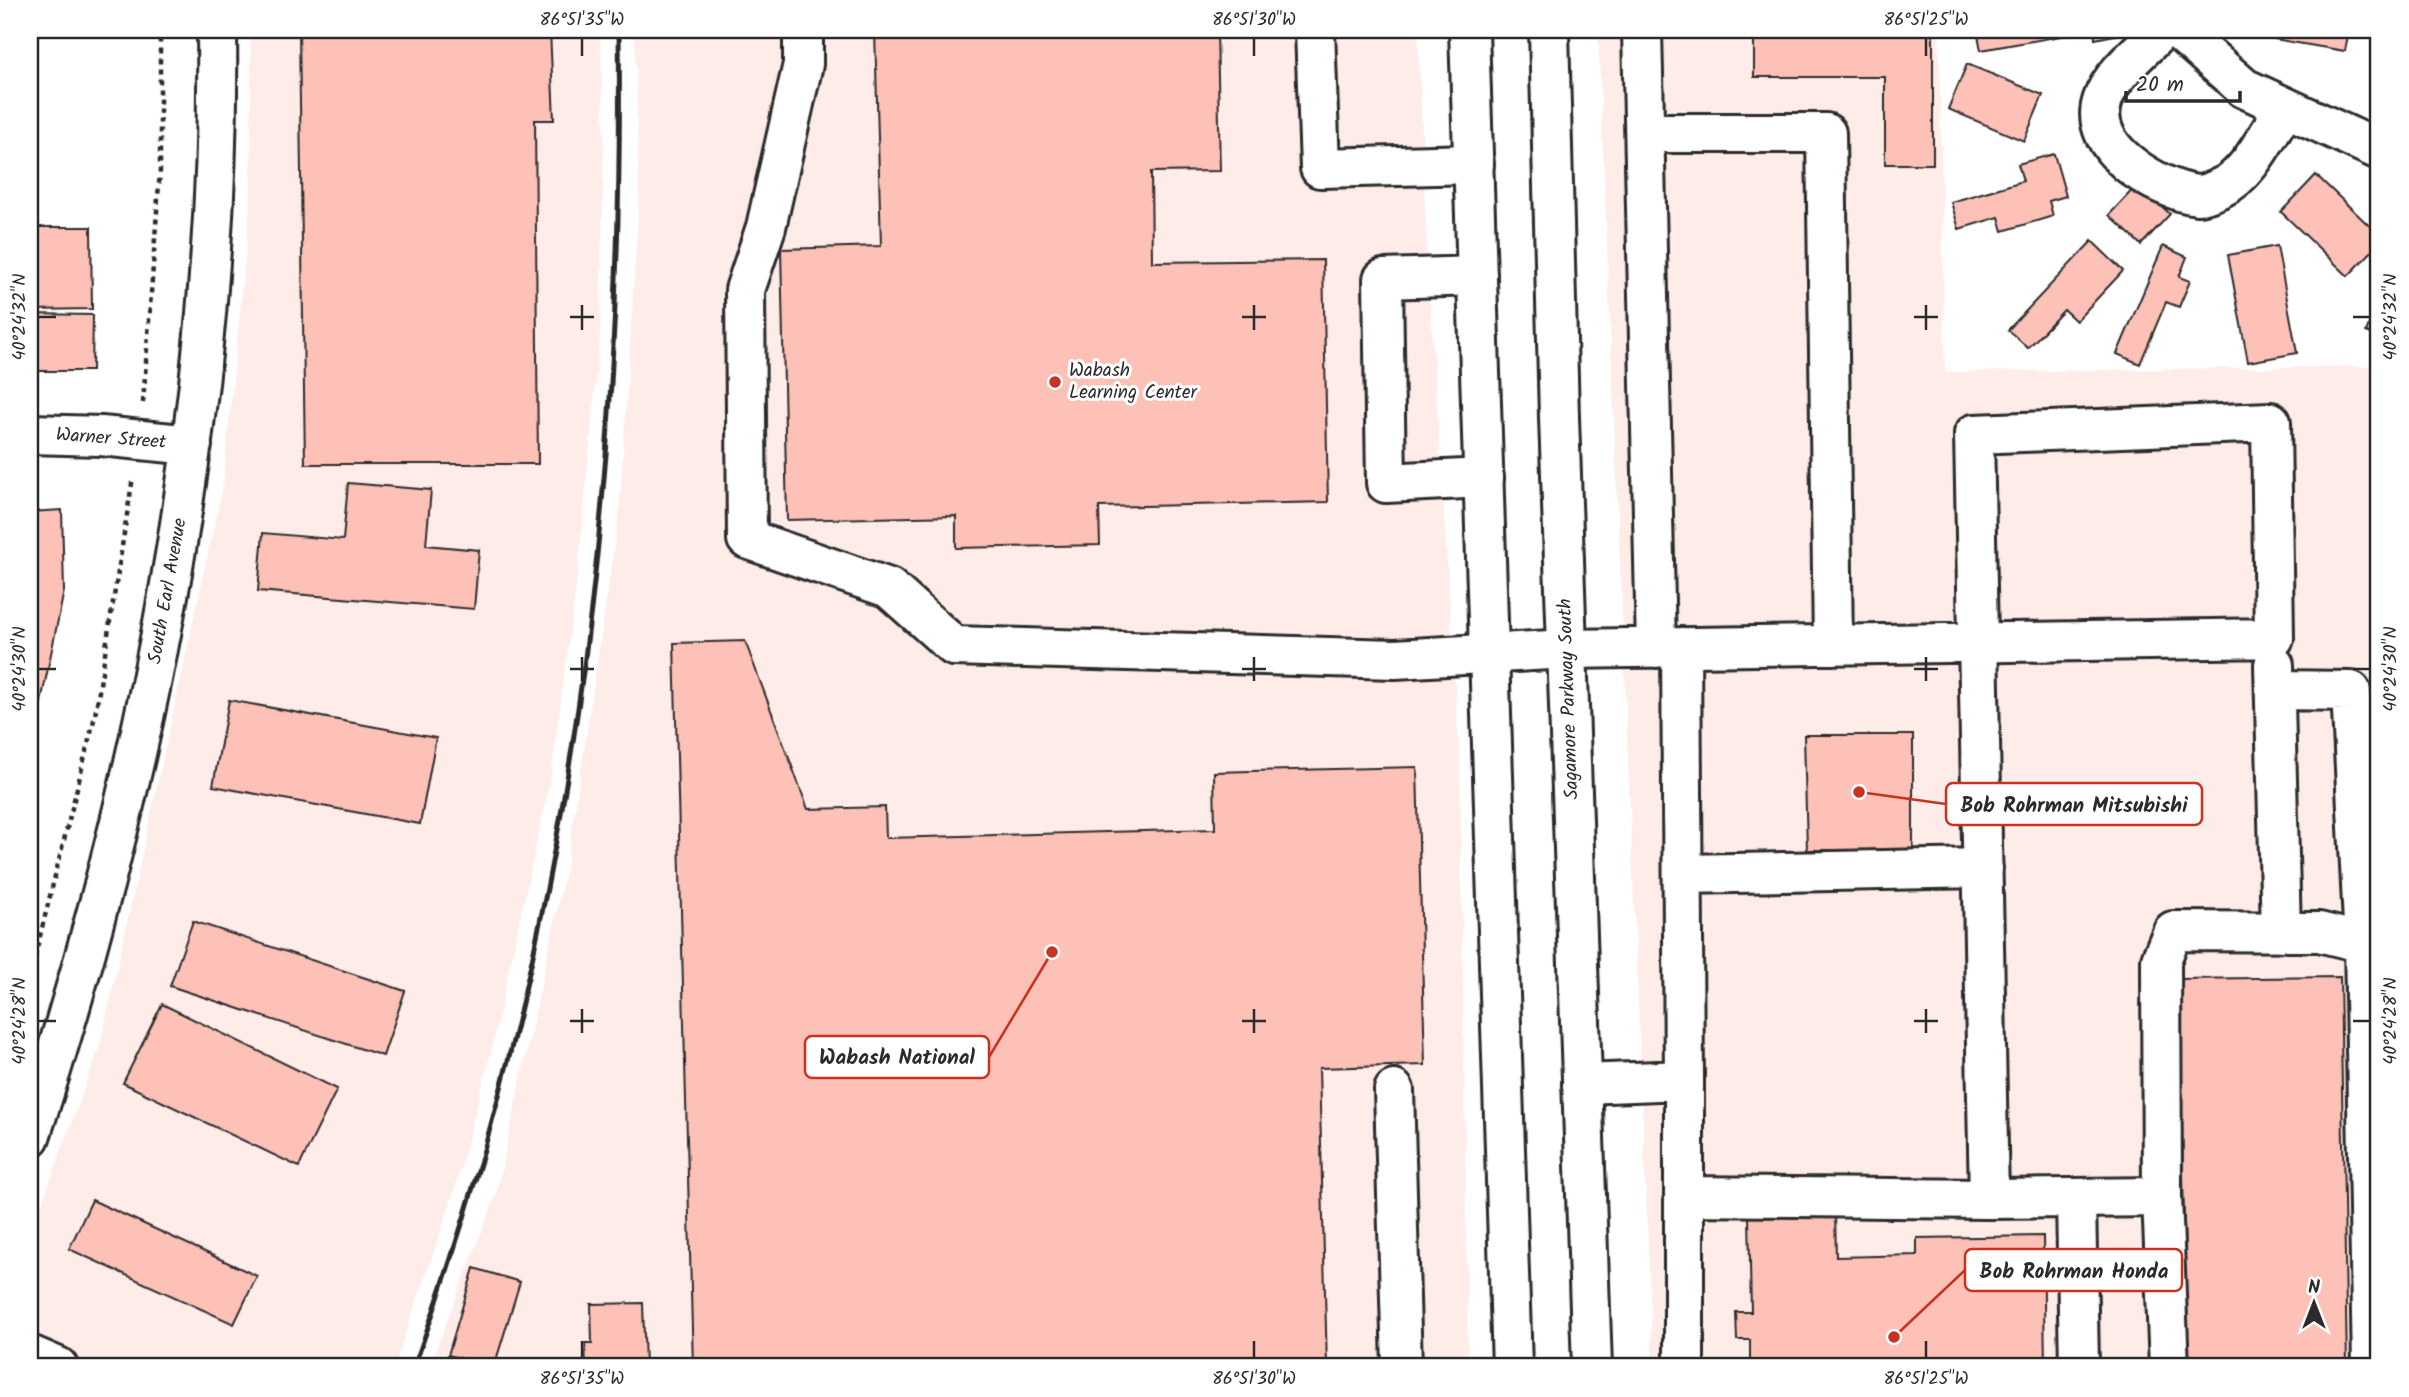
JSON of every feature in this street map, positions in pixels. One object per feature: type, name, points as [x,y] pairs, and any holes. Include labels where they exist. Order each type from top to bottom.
[{"type":"main road","name":"South Earl Avenue","points":[[30,1137],[85,961],[141,735],[169,595],[192,445],[214,216],[218,131],[217,30]]},
{"type":"main road","points":[[803,30],[803,64],[766,227],[745,289],[747,539],[889,588],[954,646],[1395,659],[1567,649],[2274,638]]},
{"type":"main road","points":[[1315,30],[1320,168],[1474,164]]},
{"type":"main road","points":[[1469,30],[1512,1367]]},
{"type":"main road","name":"Sagamore Parkway South","points":[[1549,30],[1592,1367]]},
{"type":"main road","points":[[1642,30],[1669,648],[1683,874],[1685,1367]]},
{"type":"main road","points":[[2161,30],[2118,78],[2103,100],[2104,132],[2121,160],[2164,185],[2199,195],[2224,186],[2244,168],[2284,108]]},
{"type":"main road","points":[[2178,30],[2244,88],[2379,150]]},
{"type":"main road","points":[[1645,132],[1826,133],[1833,645]]},
{"type":"main road","points":[[1477,276],[1383,279],[1386,483],[1484,478]]},
{"type":"main road","points":[[1989,1199],[1974,434],[2272,422],[2281,932]]},
{"type":"main road","name":"Warner Street","points":[[30,434],[138,438],[192,445]]},
{"type":"main road","points":[[2275,690],[2351,691],[2364,943],[2372,1367]]},
{"type":"main road","points":[[1683,874],[1983,868]]},
{"type":"main road","points":[[2169,1367],[2162,1197],[2161,960],[2173,931],[2319,932],[2364,943]]},
{"type":"main road","points":[[1582,1084],[1685,1080]]},
{"type":"main road","points":[[1394,1090],[1402,1367]]},
{"type":"main road","points":[[1685,1196],[1989,1199],[2162,1197]]},
{"type":"main road","points":[[2076,1198],[2079,1367]]},
{"type":"main road","points":[[30,1354],[58,1367]]},
{"type":"path","points":[[143,402],[160,170],[160,30]]},
{"type":"path","points":[[30,976],[95,716],[133,480]]},
{"type":"shaded area","points":[[251,30],[600,30],[604,133],[600,335],[578,572],[551,776],[491,1052],[454,1193],[394,1367],[30,1367],[30,1235],[100,1046],[223,485],[251,195]]},
{"type":"shaded area","points":[[635,30],[1418,30],[1427,258],[1460,760],[1468,1367],[429,1367],[496,1195],[567,863],[619,515],[639,198]]},
{"type":"shaded area","points":[[1598,30],[1939,30],[1945,372],[2379,366],[2379,1367],[1653,1367]]},
{"type":"building","points":[[299,30],[550,30],[554,120],[535,120],[538,464],[305,464]]},
{"type":"building","name":"Wabash Learning Center","points":[[875,30],[1217,30],[1220,171],[1151,172],[1152,262],[1323,260],[1328,502],[1099,507],[1100,545],[956,548],[956,516],[787,520],[781,249],[881,246]]},
{"type":"building","points":[[1754,30],[1933,30],[1933,164],[1885,164],[1885,77],[1754,77]]},
{"type":"building","points":[[1977,30],[2084,30],[2084,32],[1981,50]]},
{"type":"building","points":[[2094,30],[2135,30],[2135,31],[2095,39]]},
{"type":"building","points":[[2276,30],[2349,30],[2345,51],[2274,39]]},
{"type":"building","points":[[1967,64],[2043,95],[2024,141],[1948,109]]},
{"type":"building","points":[[2054,154],[2066,196],[2049,201],[2053,216],[2003,231],[1999,217],[1959,229],[1951,202],[2023,181],[2018,164]]},
{"type":"building","points":[[2316,175],[2379,235],[2379,244],[2348,276],[2281,212]]},
{"type":"building","points":[[2138,184],[2170,214],[2141,245],[2109,215]]},
{"type":"building","points":[[30,227],[91,227],[92,309],[30,310]]},
{"type":"building","points":[[2092,241],[2123,271],[2076,321],[2064,310],[2028,348],[2008,330]]},
{"type":"building","points":[[2163,246],[2187,257],[2179,277],[2190,281],[2179,307],[2166,302],[2140,364],[2117,354]]},
{"type":"building","points":[[2277,246],[2297,353],[2248,362],[2228,255]]},
{"type":"building","points":[[2379,300],[2379,337],[2366,332]]},
{"type":"building","points":[[30,314],[93,315],[92,371],[30,371]]},
{"type":"building","points":[[348,483],[431,490],[426,545],[479,550],[474,609],[258,591],[263,533],[343,540]]},
{"type":"building","points":[[62,510],[64,591],[30,755],[30,512]]},
{"type":"building","points":[[745,641],[808,809],[885,807],[886,838],[1215,829],[1214,772],[1417,767],[1425,1065],[1319,1068],[1327,1367],[693,1367],[674,643]]},
{"type":"building","points":[[229,700],[436,738],[420,824],[213,786]]},
{"type":"building","points":[[1804,735],[1913,735],[1913,850],[1807,850]]},
{"type":"building","points":[[193,921],[405,991],[383,1056],[170,986]]},
{"type":"building","points":[[2340,977],[2347,1367],[2187,1367],[2179,979]]},
{"type":"building","points":[[162,1004],[337,1089],[299,1167],[123,1083]]},
{"type":"building","points":[[92,1200],[257,1276],[234,1324],[69,1249]]},
{"type":"building","points":[[1835,1213],[1836,1257],[1917,1255],[1917,1238],[2043,1236],[2045,1367],[1750,1367],[1750,1340],[1737,1340],[1736,1312],[1751,1312],[1749,1215]]},
{"type":"building","points":[[474,1268],[520,1282],[494,1367],[448,1355]]},
{"type":"building","points":[[643,1303],[645,1367],[586,1367],[585,1343],[592,1343],[591,1304]]},
{"type":"railway","points":[[414,1367],[468,1203],[514,1039],[550,874],[578,708],[598,541],[612,372],[618,202],[619,30]]},
{"type":"place","name":"Wabash Learning Center","points":[[1055,382]]},
{"type":"place","name":"Bob Rohrman Mitsubishi","points":[[1859,792]]},
{"type":"place","name":"Wabash National","points":[[1052,952]]},
{"type":"place","name":"Bob Rohrman Honda","points":[[1894,1337]]}]
